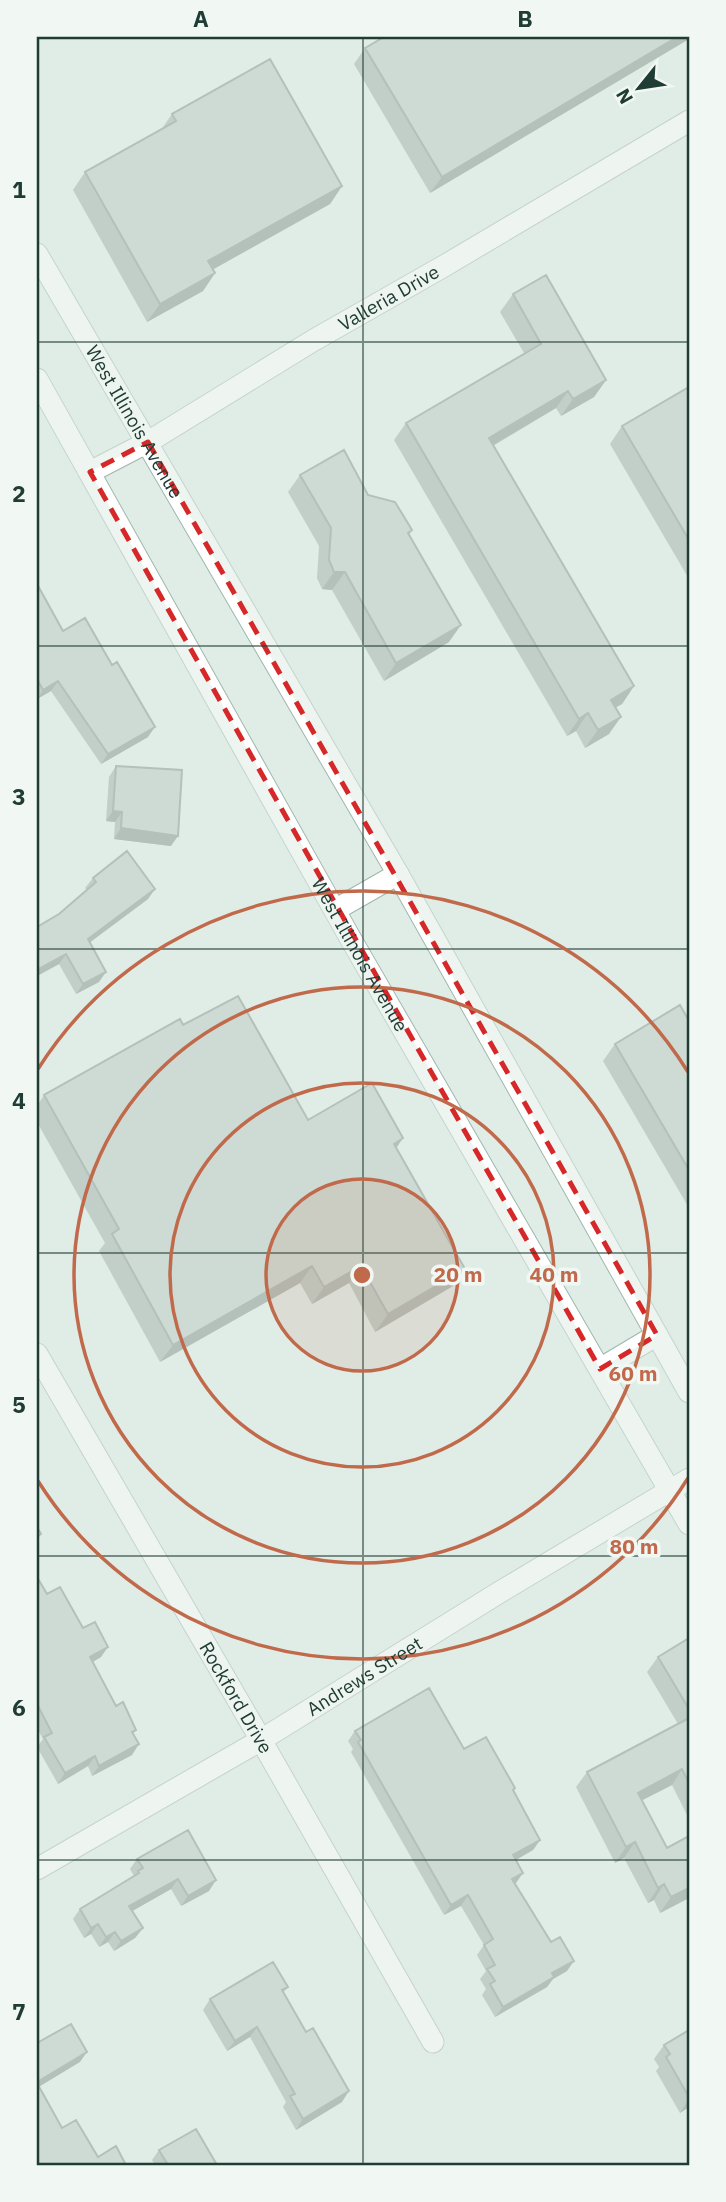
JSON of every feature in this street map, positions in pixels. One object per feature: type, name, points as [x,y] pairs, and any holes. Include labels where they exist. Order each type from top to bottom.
[{"type":"main road","name":"Valleria Drive","points":[[90,472],[148,442],[314,340],[689,121]]},
{"type":"main road","name":"West Illinois Avenue","points":[[37,254],[398,874],[689,1392]]},
{"type":"main road","name":"West Illinois Avenue","points":[[37,379],[335,911],[689,1524]]},
{"type":"main road","points":[[335,911],[398,874]]},
{"type":"main road","points":[[600,1369],[657,1335]]},
{"type":"main road","name":"Rockford Drive","points":[[37,1354],[433,2042]]},
{"type":"main road","name":"Andrews Street","points":[[37,1869],[261,1740],[689,1479]]},
{"type":"highlighted area","points":[[148,442],[657,1335],[600,1369],[90,472]]},
{"type":"building","points":[[384,37],[677,37],[442,177],[365,48]]},
{"type":"building","points":[[270,59],[342,186],[208,261],[215,273],[160,304],[85,172],[176,121],[172,114]]},
{"type":"building","points":[[546,275],[606,380],[573,399],[568,391],[489,438],[634,686],[611,700],[621,717],[598,730],[588,713],[579,719],[406,423],[541,344],[513,294]]},
{"type":"building","points":[[689,387],[689,540],[622,426]]},
{"type":"building","points":[[344,450],[368,495],[395,502],[412,530],[408,533],[461,625],[396,663],[345,572],[334,572],[329,560],[331,528],[300,475]]},
{"type":"building","points":[[37,584],[63,631],[85,618],[112,665],[117,662],[155,727],[108,754],[58,681],[43,690],[37,679]]},
{"type":"building","points":[[116,766],[182,770],[178,836],[121,828],[122,812],[113,811]]},
{"type":"building","points":[[127,851],[155,889],[88,939],[106,972],[83,984],[66,954],[37,970],[37,927],[59,914],[96,882],[93,878]]},
{"type":"building","points":[[238,996],[308,1120],[372,1083],[403,1138],[394,1144],[465,1269],[388,1314],[361,1266],[324,1287],[312,1266],[173,1345],[112,1234],[119,1229],[44,1095],[180,1019],[183,1025]]},
{"type":"building","points":[[680,1005],[689,1021],[689,1170],[615,1044]]},
{"type":"building","points":[[37,1577],[47,1594],[60,1587],[83,1628],[95,1622],[108,1647],[90,1657],[116,1706],[123,1702],[136,1730],[132,1732],[139,1744],[99,1766],[95,1756],[65,1773],[44,1737],[52,1733],[37,1704]]},
{"type":"building","points":[[689,1638],[689,1709],[658,1657]]},
{"type":"building","points":[[429,1688],[464,1749],[486,1737],[515,1788],[513,1790],[540,1840],[513,1855],[523,1873],[512,1879],[551,1942],[560,1937],[574,1961],[552,1973],[554,1977],[503,2007],[490,1984],[495,1981],[487,1969],[495,1965],[484,1945],[493,1939],[468,1895],[451,1905],[358,1742],[361,1740],[355,1731]]},
{"type":"building","points":[[689,1718],[689,1783],[682,1769],[638,1793],[667,1848],[689,1836],[689,1888],[671,1897],[664,1884],[658,1888],[635,1842],[626,1847],[587,1772]]},
{"type":"building","points":[[188,1830],[216,1880],[188,1896],[178,1879],[129,1906],[143,1928],[121,1941],[115,1932],[106,1937],[98,1924],[91,1928],[80,1909],[139,1873],[143,1868],[137,1859]]},
{"type":"building","points":[[273,1962],[288,1987],[282,1990],[306,2032],[313,2028],[349,2091],[303,2119],[290,2096],[295,2094],[257,2027],[235,2041],[210,1999]]},
{"type":"building","points":[[71,2024],[87,2052],[37,2082],[37,2043]]},
{"type":"building","points":[[689,2030],[689,2097],[666,2057],[670,2054],[664,2045]]},
{"type":"building","points":[[37,2083],[62,2128],[76,2120],[98,2157],[116,2146],[126,2165],[37,2165]]},
{"type":"building","points":[[196,2129],[217,2165],[168,2165],[159,2150]]}]
